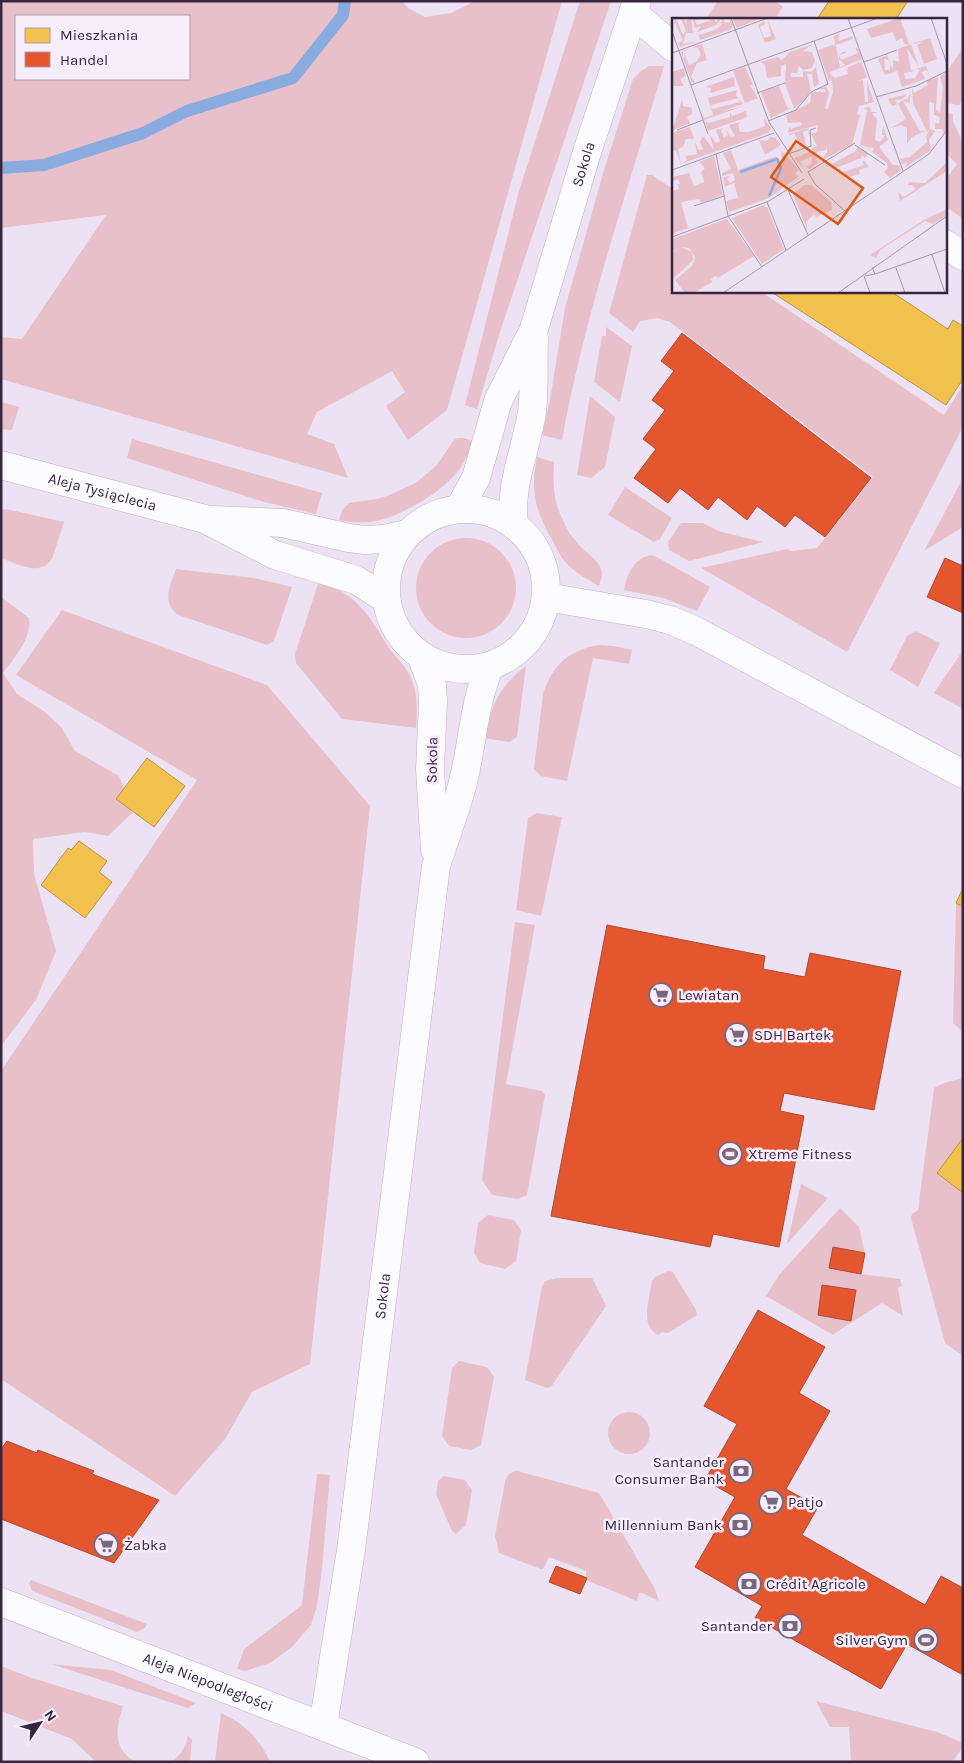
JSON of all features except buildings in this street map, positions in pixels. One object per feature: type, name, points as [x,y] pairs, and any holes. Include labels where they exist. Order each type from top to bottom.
[{"type":"street","points":[[635,7],[672,46]]},
{"type":"street","name":"Sokola","points":[[459,509],[476,478],[498,401],[534,330],[587,152],[635,7]]},
{"type":"street","points":[[946,245],[963,256]]},
{"type":"street","name":"Sokola","points":[[514,525],[512,501],[532,411],[534,330]]},
{"type":"street","name":"Aleja Tysiąclecia","points":[[1,465],[205,519],[283,523],[365,540],[408,534]]},
{"type":"street","points":[[459,509],[482,511],[514,525],[530,542],[542,563],[544,574],[546,597],[540,620],[528,640],[510,656],[490,666],[478,669],[454,669],[422,657],[404,641],[392,621],[386,598],[386,575],[394,553],[408,534],[426,519],[447,511],[459,509]]},
{"type":"street","name":"Aleja Tysiąclecia","points":[[205,519],[275,555],[356,580],[386,598]]},
{"type":"street","points":[[546,597],[646,614],[670,620],[696,631],[963,774]]},
{"type":"street","name":"Sokola","points":[[422,657],[432,685],[430,770],[436,866]]},
{"type":"street","name":"Sokola","points":[[323,1726],[351,1550],[436,866],[464,778],[477,700],[490,666]]},
{"type":"street","name":"Aleja Niepodległości","points":[[1,1602],[415,1762]]},
{"type":"shaded area","points":[[1,1],[402,1],[408,8],[425,17],[451,13],[475,1],[562,1],[447,410],[408,440],[386,406],[405,392],[392,371],[317,412],[307,434],[334,444],[348,478],[1,379],[1,337],[22,339],[106,215],[1,228]]},
{"type":"shaded area","points":[[580,1],[611,1],[500,332],[477,409],[465,405],[519,191]]},
{"type":"shaded area","points":[[718,1],[775,1],[783,7],[776,18],[707,18]]},
{"type":"shaded area","points":[[963,48],[963,99],[959,105],[946,103],[946,73]]},
{"type":"shaded area","points":[[649,66],[664,66],[595,299],[562,440],[542,435],[550,400],[565,308],[604,170],[633,79]]},
{"type":"shaded area","points":[[946,113],[953,114],[953,121],[963,143],[963,219],[946,207],[946,179],[957,164],[946,154]]},
{"type":"shaded area","points":[[647,175],[652,175],[672,188],[672,292],[761,292],[944,415],[963,385],[963,427],[847,652],[701,568],[787,549],[791,551],[817,548],[873,477],[670,322],[657,318],[640,321],[633,332],[609,313]]},
{"type":"shaded area","points":[[606,327],[632,346],[620,402],[594,382],[602,336],[606,336]]},
{"type":"shaded area","points":[[590,396],[615,417],[605,467],[591,478],[577,475]]},
{"type":"shaded area","points":[[1,402],[19,407],[12,430],[1,429]]},
{"type":"shaded area","points":[[458,438],[473,441],[456,474],[436,492],[403,512],[380,520],[351,522],[339,520],[342,510],[349,503],[390,495],[417,482],[437,465],[454,440]]},
{"type":"shaded area","points":[[132,439],[322,493],[316,514],[264,502],[127,458]]},
{"type":"shaded area","points":[[537,457],[554,462],[554,485],[560,515],[572,537],[599,566],[602,574],[599,586],[567,564],[560,555],[541,518],[534,489]]},
{"type":"shaded area","points":[[963,478],[963,527],[924,551]]},
{"type":"shaded area","points":[[625,487],[672,518],[660,539],[654,542],[608,515]]},
{"type":"shaded area","points":[[6,509],[64,522],[52,559],[47,564],[41,567],[28,568],[1,558],[1,510]]},
{"type":"shaded area","points":[[681,523],[703,523],[718,531],[763,542],[689,561],[669,550],[668,542]]},
{"type":"shaded area","points":[[456,538],[476,538],[485,541],[502,552],[513,569],[516,578],[516,598],[513,607],[502,624],[485,635],[476,638],[456,638],[438,630],[424,616],[416,598],[416,578],[424,560],[438,546]]},
{"type":"shaded area","points":[[651,555],[710,587],[697,611],[663,598],[624,590],[627,578],[635,564]]},
{"type":"shaded area","points":[[176,569],[254,578],[292,587],[274,641],[267,645],[178,615],[173,610],[168,599]]},
{"type":"shaded area","points":[[319,581],[344,593],[361,607],[391,651],[406,669],[415,693],[417,707],[416,728],[342,719],[296,663],[295,654]]},
{"type":"shaded area","points":[[1,597],[29,618],[28,633],[22,647],[3,673],[17,694],[45,712],[62,728],[75,751],[119,776],[133,812],[108,836],[85,832],[33,839],[34,874],[56,951],[36,1000],[1,1046]]},
{"type":"shaded area","points":[[62,610],[267,685],[370,806],[310,1364],[252,1392],[225,1439],[175,1496],[1,1379],[1,1071],[197,780],[16,675]]},
{"type":"shaded area","points":[[916,631],[940,643],[918,687],[890,670],[907,636]]},
{"type":"shaded area","points":[[598,645],[632,650],[629,664],[593,658],[567,781],[541,776],[534,769],[543,694],[547,684],[563,660],[578,651]]},
{"type":"shaded area","points":[[963,650],[963,709],[934,693]]},
{"type":"shaded area","points":[[526,666],[517,737],[510,742],[484,738],[493,706],[509,681]]},
{"type":"shaded area","points":[[537,813],[562,817],[541,916],[516,910],[528,818]]},
{"type":"shaded area","points":[[956,903],[963,907],[963,1032],[953,1023]]},
{"type":"shaded area","points":[[515,922],[535,925],[506,1084],[542,1091],[545,1095],[527,1195],[518,1199],[492,1195],[482,1180]]},
{"type":"shaded area","points":[[963,1078],[963,1138],[937,1173],[963,1193],[963,1356],[945,1343],[911,1218],[912,1214],[918,1210],[934,1088]]},
{"type":"shaded area","points":[[801,1184],[828,1198],[787,1244]]},
{"type":"shaded area","points":[[840,1208],[859,1227],[865,1253],[861,1274],[900,1279],[902,1286],[898,1288],[903,1316],[882,1303],[833,1335],[766,1296],[779,1275]]},
{"type":"shaded area","points":[[488,1215],[514,1220],[521,1230],[516,1261],[505,1269],[480,1263],[474,1253],[478,1223]]},
{"type":"shaded area","points":[[668,1271],[673,1272],[696,1310],[697,1315],[668,1333],[662,1332],[658,1335],[652,1331],[649,1325],[647,1318],[648,1303],[652,1281],[655,1277]]},
{"type":"shaded area","points":[[557,1278],[592,1278],[606,1306],[551,1387],[547,1388],[525,1380],[542,1286],[545,1281]]},
{"type":"shaded area","points":[[459,1361],[487,1367],[494,1377],[481,1445],[471,1450],[449,1446],[442,1436],[452,1368]]},
{"type":"shaded area","points":[[633,1412],[641,1415],[647,1421],[650,1433],[647,1445],[641,1451],[625,1454],[617,1451],[611,1445],[608,1429],[611,1421],[617,1415]]},
{"type":"shaded area","points":[[517,1471],[599,1493],[655,1589],[659,1601],[639,1593],[637,1601],[586,1580],[586,1571],[549,1557],[544,1568],[541,1569],[499,1553],[495,1536],[505,1482],[509,1474]]},
{"type":"shaded area","points":[[317,1474],[330,1475],[322,1569],[317,1606],[311,1625],[292,1647],[270,1663],[245,1671],[237,1669],[244,1649],[302,1605]]},
{"type":"shaded area","points":[[444,1476],[465,1480],[472,1490],[466,1525],[456,1534],[452,1531],[436,1494],[438,1481]]},
{"type":"shaded area","points":[[31,1580],[147,1624],[145,1628],[137,1632],[32,1591],[29,1583]]},
{"type":"shaded area","points":[[51,1664],[111,1670],[196,1703],[188,1708]]},
{"type":"shaded area","points":[[1,1666],[32,1678],[123,1706],[118,1730],[119,1744],[122,1750],[135,1762],[96,1762],[72,1739],[1,1711]]},
{"type":"shaded area","points":[[816,1701],[937,1732],[963,1743],[963,1747],[952,1762],[851,1762],[849,1727],[830,1727]]},
{"type":"shaded area","points":[[221,1713],[244,1727],[256,1739],[270,1762],[215,1762]]},
{"type":"shaded area","points":[[188,1735],[192,1740],[190,1762],[171,1762],[183,1750]]},
{"type":"waterway","points":[[1,168],[44,165],[143,133],[187,111],[293,78],[343,15],[345,1]]},
{"type":"place","name":"Lewiatan","points":[[661,995]]},
{"type":"place","name":"SDH Bartek","points":[[737,1035]]},
{"type":"place","name":"Xtreme Fitness","points":[[730,1154]]},
{"type":"place","name":"Santander Consumer Bank","points":[[741,1471]]},
{"type":"place","name":"Patjo","points":[[771,1502]]},
{"type":"place","name":"Millennium Bank","points":[[740,1525]]},
{"type":"place","name":"Żabka","points":[[106,1545]]},
{"type":"place","name":"Crédit Agricole","points":[[749,1584]]},
{"type":"place","name":"Santander","points":[[790,1626]]},
{"type":"place","name":"Silver Gym","points":[[926,1640]]}]
